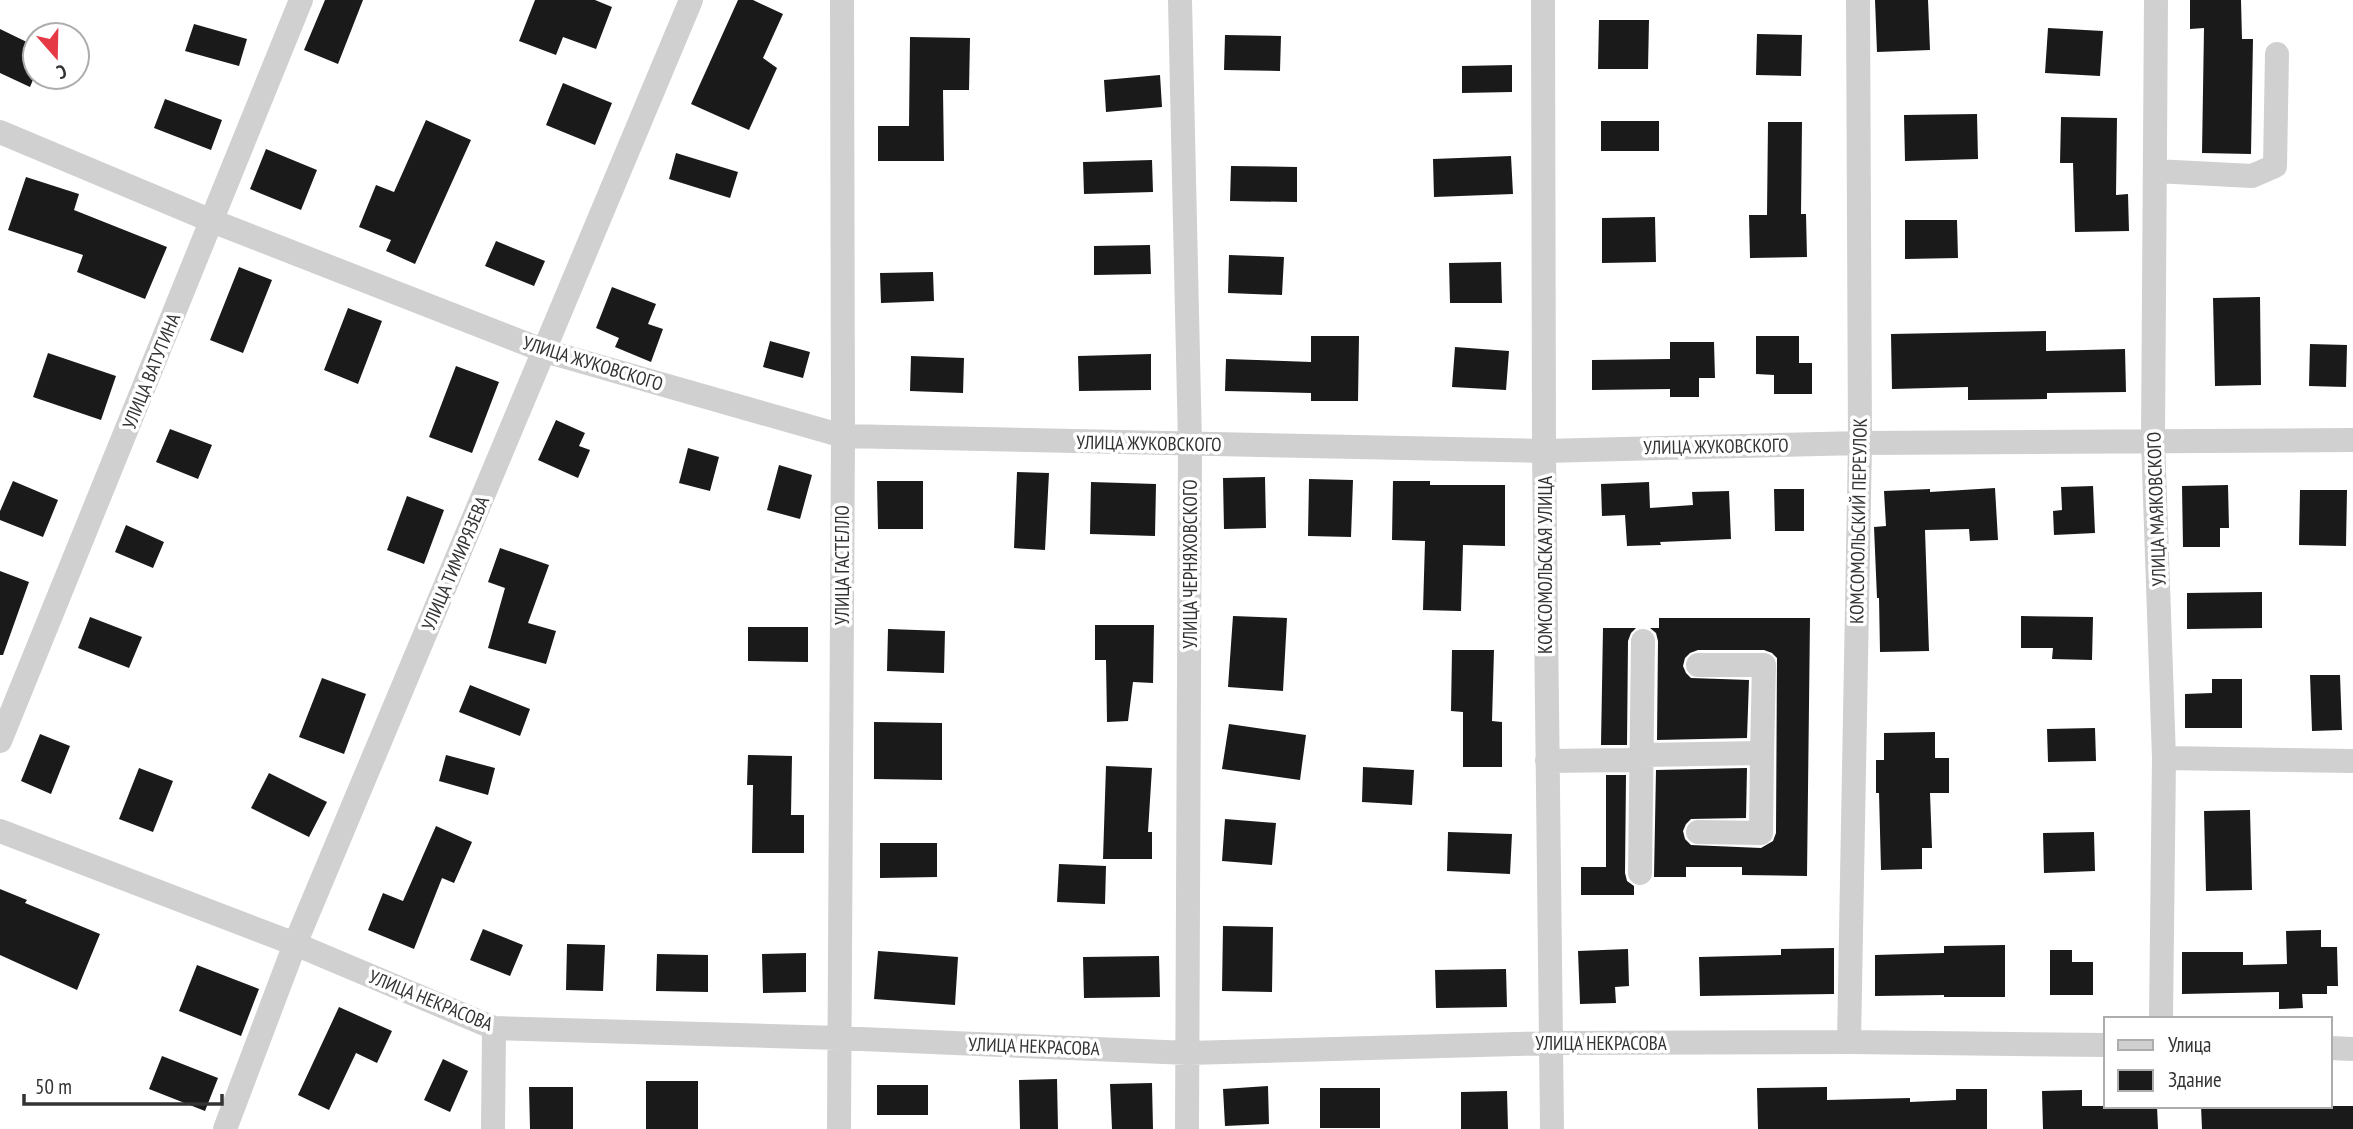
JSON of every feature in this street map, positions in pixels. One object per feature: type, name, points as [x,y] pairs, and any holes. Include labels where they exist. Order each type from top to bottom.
[{"type":"street","name":"УЛИЦА ВАТУТИНА","points":[[0,741],[301,0]]},
{"type":"street","name":"УЛИЦА ТИМИРЯЗЕВА","points":[[225,1129],[295,944],[691,0]]},
{"type":"street","name":"УЛИЦА ГАСТЕЛЛО","points":[[839,1129],[843,436],[842,0]]},
{"type":"street","name":"УЛИЦА ЧЕРНЯХОВСКОГО","points":[[1180,0],[1190,445],[1186,1129]]},
{"type":"street","name":"КОМСОМОЛЬСКАЯ УЛИЦА","points":[[1543,0],[1544,451],[1552,1129]]},
{"type":"street","name":"КОМСОМОЛЬСКИЙ ПЕРЕУЛОК","points":[[1849,1042],[1860,443],[1858,0]]},
{"type":"street","name":"УЛИЦА МАЯКОВСКОГО","points":[[2156,0],[2153,440],[2164,758],[2161,1017]]},
{"type":"street","points":[[2155,171],[2252,176],[2274,166],[2277,54]]},
{"type":"street","name":"УЛИЦА ЖУКОВСКОГО","points":[[0,132],[212,221],[545,351],[843,436],[1544,451],[1860,443],[2353,440]]},
{"type":"street","points":[[1640,873],[1643,642]]},
{"type":"street","points":[[1698,664],[1764,665],[1760,833],[1698,832]]},
{"type":"street","points":[[1547,761],[1631,760],[1641,755],[1762,752]]},
{"type":"street","points":[[2164,758],[2353,761]]},
{"type":"street","name":"УЛИЦА НЕКРАСОВА","points":[[0,831],[295,944],[494,1028],[838,1038],[1188,1053],[1550,1043],[2104,1045]]},
{"type":"street","points":[[493,1129],[494,1028]]},
{"type":"street","points":[[2332,1048],[2353,1049]]},
{"type":"building","points":[[325,0],[363,0],[338,64],[304,50]]},
{"type":"building","points":[[535,0],[595,0],[612,7],[596,49],[563,37],[556,55],[519,41]]},
{"type":"building","points":[[738,0],[753,0],[783,14],[763,58],[777,68],[749,130],[691,104]]},
{"type":"building","points":[[1875,0],[1928,0],[1930,50],[1877,52]]},
{"type":"building","points":[[2190,0],[2241,0],[2242,39],[2253,39],[2251,154],[2202,153],[2204,28],[2190,29]]},
{"type":"building","points":[[1599,20],[1649,20],[1648,69],[1598,69]]},
{"type":"building","points":[[194,24],[247,39],[239,66],[185,51]]},
{"type":"building","points":[[2048,28],[2103,31],[2100,76],[2045,73]]},
{"type":"building","points":[[0,29],[21,39],[21,83],[0,73]]},
{"type":"building","points":[[1757,34],[1802,35],[1801,76],[1756,75]]},
{"type":"building","points":[[1225,35],[1281,36],[1280,71],[1224,70]]},
{"type":"building","points":[[910,37],[970,38],[969,90],[943,90],[944,161],[878,161],[878,126],[909,126]]},
{"type":"building","points":[[1512,65],[1512,92],[1462,93],[1462,66]]},
{"type":"building","points":[[1160,75],[1162,107],[1106,112],[1104,80]]},
{"type":"building","points":[[563,83],[612,103],[595,145],[546,125]]},
{"type":"building","points":[[165,99],[222,120],[211,150],[154,128]]},
{"type":"building","points":[[1977,114],[1978,159],[1905,161],[1904,115]]},
{"type":"building","points":[[2061,117],[2117,118],[2116,195],[2128,194],[2129,231],[2075,232],[2073,163],[2060,163]]},
{"type":"building","points":[[426,120],[471,140],[415,264],[386,251],[391,240],[359,227],[376,185],[394,192]]},
{"type":"building","points":[[1601,121],[1659,121],[1659,151],[1601,151]]},
{"type":"building","points":[[1768,122],[1802,122],[1801,214],[1806,214],[1807,257],[1750,258],[1749,215],[1767,215]]},
{"type":"building","points":[[266,149],[317,170],[301,210],[250,189]]},
{"type":"building","points":[[676,153],[738,172],[730,198],[669,179]]},
{"type":"building","points":[[1511,156],[1513,194],[1434,197],[1433,159]]},
{"type":"building","points":[[1152,160],[1153,192],[1084,194],[1083,162]]},
{"type":"building","points":[[1231,166],[1297,167],[1297,202],[1230,201]]},
{"type":"building","points":[[26,177],[79,194],[74,210],[167,247],[145,299],[77,272],[83,255],[8,230]]},
{"type":"building","points":[[1655,217],[1656,262],[1602,263],[1602,218]]},
{"type":"building","points":[[1905,220],[1957,220],[1958,258],[1905,259]]},
{"type":"building","points":[[496,241],[545,261],[534,286],[485,266]]},
{"type":"building","points":[[1150,245],[1151,274],[1094,275],[1094,246]]},
{"type":"building","points":[[1229,255],[1284,257],[1282,295],[1228,293]]},
{"type":"building","points":[[1501,262],[1502,303],[1450,303],[1449,263]]},
{"type":"building","points":[[239,267],[272,280],[243,353],[210,340]]},
{"type":"building","points":[[933,272],[934,301],[881,303],[880,273]]},
{"type":"building","points":[[612,287],[656,304],[648,324],[663,329],[651,362],[615,347],[619,338],[596,328]]},
{"type":"building","points":[[2260,297],[2261,385],[2215,386],[2213,298]]},
{"type":"building","points":[[348,308],[382,321],[358,384],[324,370]]},
{"type":"building","points":[[2046,331],[2046,351],[2125,349],[2126,392],[2047,393],[2047,399],[1968,400],[1968,387],[1892,389],[1891,334]]},
{"type":"building","points":[[1311,336],[1359,336],[1358,401],[1311,401],[1311,393],[1225,391],[1226,359],[1311,362]]},
{"type":"building","points":[[1756,336],[1799,336],[1799,363],[1812,363],[1812,394],[1774,394],[1774,375],[1756,374]]},
{"type":"building","points":[[770,341],[810,352],[803,378],[763,367]]},
{"type":"building","points":[[1670,342],[1714,342],[1715,378],[1699,378],[1699,397],[1670,397],[1670,389],[1592,390],[1592,360],[1670,359]]},
{"type":"building","points":[[2310,344],[2347,345],[2346,387],[2309,386]]},
{"type":"building","points":[[1455,347],[1509,351],[1506,390],[1452,387]]},
{"type":"building","points":[[48,353],[116,376],[101,420],[33,397]]},
{"type":"building","points":[[1151,354],[1151,390],[1079,391],[1078,356]]},
{"type":"building","points":[[911,356],[964,358],[963,393],[910,391]]},
{"type":"building","points":[[456,366],[499,382],[472,453],[429,437]]},
{"type":"building","points":[[556,420],[585,433],[579,446],[590,450],[578,478],[538,460]]},
{"type":"building","points":[[170,429],[212,445],[198,479],[156,462]]},
{"type":"building","points":[[688,448],[719,457],[710,491],[679,483]]},
{"type":"building","points":[[779,465],[812,475],[800,519],[767,510]]},
{"type":"building","points":[[1017,472],[1049,473],[1045,550],[1014,548]]},
{"type":"building","points":[[1265,477],[1266,528],[1224,529],[1223,478]]},
{"type":"building","points":[[1309,479],[1353,480],[1351,537],[1308,536]]},
{"type":"building","points":[[13,481],[58,500],[43,537],[0,520],[0,511]]},
{"type":"building","points":[[877,481],[923,481],[923,529],[878,529]]},
{"type":"building","points":[[1393,481],[1430,481],[1430,485],[1505,485],[1505,546],[1463,545],[1461,611],[1423,610],[1425,541],[1392,540]]},
{"type":"building","points":[[1091,482],[1156,484],[1155,536],[1090,534]]},
{"type":"building","points":[[1649,482],[1650,508],[1693,505],[1692,492],[1729,491],[1731,539],[1627,546],[1625,515],[1602,516],[1601,484]]},
{"type":"building","points":[[2228,485],[2229,528],[2220,528],[2220,547],[2183,547],[2182,486]]},
{"type":"building","points":[[2093,486],[2095,533],[2054,535],[2053,511],[2062,510],[2061,487]]},
{"type":"building","points":[[1995,488],[1998,540],[1970,541],[1969,529],[1925,530],[1929,651],[1880,652],[1874,527],[1886,526],[1884,491],[1930,489],[1930,492]]},
{"type":"building","points":[[1774,489],[1804,489],[1804,531],[1775,531]]},
{"type":"building","points":[[2300,490],[2347,490],[2346,546],[2299,545]]},
{"type":"building","points":[[407,496],[444,510],[424,564],[387,550]]},
{"type":"building","points":[[126,525],[164,542],[153,568],[115,552]]},
{"type":"building","points":[[500,548],[549,565],[528,623],[556,631],[546,664],[488,648],[505,588],[488,582]]},
{"type":"building","points":[[0,571],[29,582],[3,655],[0,655]]},
{"type":"building","points":[[2262,592],[2262,628],[2187,629],[2187,593]]},
{"type":"building","points":[[1233,616],[1287,618],[1283,691],[1228,687]]},
{"type":"building","points":[[2021,616],[2093,617],[2092,660],[2052,659],[2053,648],[2021,648]]},
{"type":"building","points":[[90,617],[142,637],[129,668],[78,648]]},
{"type":"building","points":[[1659,618],[1810,618],[1807,876],[1742,875],[1742,867],[1686,867],[1686,877],[1654,877],[1656,770],[1747,768],[1746,818],[1691,819],[1683,831],[1685,839],[1691,845],[1761,848],[1773,841],[1776,833],[1777,658],[1764,650],[1698,650],[1690,653],[1683,666],[1691,678],[1749,680],[1747,738],[1657,740],[1658,641],[1656,633],[1650,628],[1659,628]]},
{"type":"building","points":[[1095,625],[1154,625],[1153,683],[1133,682],[1128,721],[1107,722],[1106,660],[1095,660]]},
{"type":"building","points":[[748,627],[808,627],[808,662],[748,661]]},
{"type":"building","points":[[1603,628],[1636,628],[1628,641],[1627,745],[1601,745]]},
{"type":"building","points":[[888,629],[945,631],[944,673],[887,671]]},
{"type":"building","points":[[1452,650],[1494,650],[1492,721],[1502,722],[1502,767],[1463,767],[1463,712],[1451,711]]},
{"type":"building","points":[[2310,675],[2340,675],[2342,730],[2312,731]]},
{"type":"building","points":[[322,678],[366,694],[344,754],[299,737]]},
{"type":"building","points":[[2212,679],[2242,679],[2242,728],[2185,728],[2185,694],[2212,693]]},
{"type":"building","points":[[470,685],[530,709],[520,736],[459,712]]},
{"type":"building","points":[[874,722],[942,723],[942,780],[874,779]]},
{"type":"building","points":[[1229,724],[1306,735],[1300,780],[1222,769]]},
{"type":"building","points":[[2095,728],[2096,761],[2048,762],[2047,729]]},
{"type":"building","points":[[1935,732],[1935,758],[1949,758],[1949,793],[1930,793],[1932,848],[1922,848],[1922,869],[1881,870],[1876,760],[1884,760],[1884,733]]},
{"type":"building","points":[[40,734],[70,746],[51,794],[21,781]]},
{"type":"building","points":[[446,755],[495,768],[488,795],[439,781]]},
{"type":"building","points":[[748,755],[792,756],[791,815],[804,815],[804,853],[752,853],[753,785],[747,785]]},
{"type":"building","points":[[1106,766],[1152,768],[1148,832],[1152,832],[1152,859],[1103,859]]},
{"type":"building","points":[[1363,767],[1414,770],[1412,805],[1362,802]]},
{"type":"building","points":[[139,768],[173,781],[153,832],[119,819]]},
{"type":"building","points":[[269,773],[327,802],[309,837],[251,808]]},
{"type":"building","points":[[1606,775],[1626,775],[1625,873],[1627,881],[1634,886],[1634,895],[1581,895],[1581,867],[1606,867]]},
{"type":"building","points":[[2250,810],[2252,890],[2206,891],[2204,811]]},
{"type":"building","points":[[1225,819],[1276,823],[1272,865],[1222,861]]},
{"type":"building","points":[[436,826],[472,842],[454,883],[442,878],[414,949],[368,930],[383,893],[403,901]]},
{"type":"building","points":[[1448,832],[1512,834],[1510,874],[1447,871]]},
{"type":"building","points":[[2094,832],[2095,871],[2044,873],[2043,833]]},
{"type":"building","points":[[880,843],[937,843],[937,877],[880,878]]},
{"type":"building","points":[[1059,864],[1106,866],[1105,904],[1057,902]]},
{"type":"building","points":[[0,889],[27,900],[25,903],[100,934],[77,990],[0,955]]},
{"type":"building","points":[[1223,926],[1273,927],[1272,992],[1222,991]]},
{"type":"building","points":[[483,929],[523,945],[510,976],[470,960]]},
{"type":"building","points":[[2321,930],[2321,947],[2337,947],[2338,986],[2327,986],[2327,994],[2302,994],[2303,1008],[2279,1009],[2279,992],[2182,994],[2182,952],[2243,952],[2243,965],[2287,964],[2286,931]]},
{"type":"building","points":[[567,944],[605,945],[603,991],[566,990]]},
{"type":"building","points":[[2005,945],[2005,997],[1875,996],[1875,955],[1944,953],[1944,946]]},
{"type":"building","points":[[1834,948],[1834,994],[1700,996],[1699,957],[1781,955],[1781,949]]},
{"type":"building","points":[[1628,949],[1629,986],[1615,987],[1616,1003],[1580,1004],[1578,951]]},
{"type":"building","points":[[2050,950],[2072,950],[2072,962],[2093,962],[2093,995],[2050,995]]},
{"type":"building","points":[[878,951],[958,957],[955,1005],[874,999]]},
{"type":"building","points":[[806,953],[806,992],[763,993],[762,954]]},
{"type":"building","points":[[657,954],[708,955],[708,992],[656,991]]},
{"type":"building","points":[[1159,956],[1160,997],[1084,998],[1083,957]]},
{"type":"building","points":[[197,965],[259,989],[241,1036],[179,1011]]},
{"type":"building","points":[[1506,969],[1507,1007],[1436,1008],[1435,970]]},
{"type":"building","points":[[339,1007],[392,1031],[377,1063],[356,1053],[329,1110],[298,1095]]},
{"type":"building","points":[[162,1056],[218,1078],[205,1111],[149,1089]]},
{"type":"building","points":[[443,1059],[468,1071],[450,1112],[424,1100]]},
{"type":"building","points":[[1057,1079],[1058,1129],[1020,1129],[1019,1080]]},
{"type":"building","points":[[646,1081],[698,1081],[698,1129],[646,1129]]},
{"type":"building","points":[[1152,1083],[1153,1129],[1112,1129],[1110,1084]]},
{"type":"building","points":[[877,1085],[928,1085],[928,1115],[877,1115]]},
{"type":"building","points":[[1268,1086],[1269,1124],[1225,1126],[1223,1089]]},
{"type":"building","points":[[529,1087],[573,1087],[573,1129],[530,1129]]},
{"type":"building","points":[[1827,1087],[1827,1100],[1910,1098],[1910,1102],[1956,1100],[1956,1089],[1987,1089],[1987,1129],[1758,1129],[1757,1088]]},
{"type":"building","points":[[1320,1088],[1380,1088],[1380,1128],[1320,1128]]},
{"type":"building","points":[[2082,1090],[2082,1106],[2157,1108],[2158,1129],[2043,1129],[2042,1091]]},
{"type":"building","points":[[1507,1091],[1508,1129],[1461,1129],[1461,1092]]},
{"type":"building","points":[[2353,1106],[2353,1129],[2202,1129],[2201,1108]]}]
